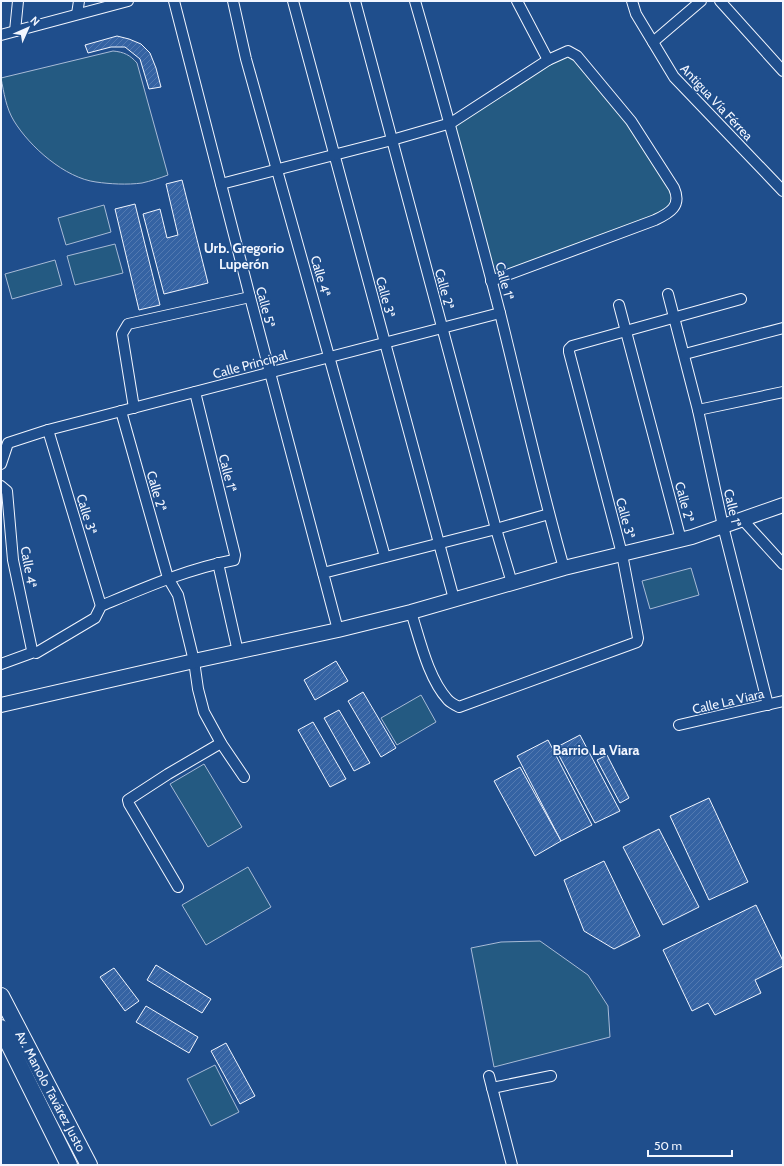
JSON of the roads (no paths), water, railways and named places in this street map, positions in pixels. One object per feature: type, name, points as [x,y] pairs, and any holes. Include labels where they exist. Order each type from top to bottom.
[{"type":"main road","name":"Av. Manolo Tavárez Justo","points":[[1,996],[89,1165]]},
{"type":"main road","name":"Av. Manolo Tavárez Justo","points":[[1,1028],[70,1165]]},
{"type":"street","points":[[15,31],[18,1]]},
{"type":"street","points":[[77,14],[79,1]]},
{"type":"street","points":[[1,35],[128,1]]},
{"type":"street","name":"Calle 5ª","points":[[174,1],[338,630]]},
{"type":"street","name":"Calle 4ª","points":[[233,1],[246,59],[385,557]]},
{"type":"street","name":"Calle 3ª","points":[[293,1],[454,599]]},
{"type":"street","name":"Calle 2ª","points":[[355,1],[496,529],[512,583]]},
{"type":"street","name":"Calle 1ª","points":[[415,1],[451,123],[500,313],[549,514],[564,568]]},
{"type":"street","points":[[517,1],[548,60]]},
{"type":"street","name":"Antigua Vía Férrea","points":[[632,1],[636,14],[674,77],[783,191]]},
{"type":"street","points":[[653,42],[701,1]]},
{"type":"street","points":[[720,1],[783,71]]},
{"type":"street","points":[[221,184],[392,140],[451,123],[548,60],[568,51],[577,56],[632,121],[674,188],[677,197],[676,202],[671,211],[655,220],[491,281]]},
{"type":"street","name":"Calle 1ª","points":[[668,294],[698,410],[723,526],[768,705]]},
{"type":"street","points":[[134,408],[122,334],[128,324],[250,297]]},
{"type":"street","points":[[627,331],[741,299]]},
{"type":"street","name":"Calle 2ª","points":[[619,305],[681,540]]},
{"type":"street","name":"Calle Principal","points":[[1,464],[8,443],[48,430],[500,313]]},
{"type":"street","points":[[684,354],[783,328]]},
{"type":"street","name":"Calle 3ª","points":[[411,612],[426,658],[439,688],[449,702],[459,707],[637,642],[638,638],[622,554],[569,352],[569,349],[572,346],[627,331]]},
{"type":"street","name":"Calle 1ª","points":[[195,392],[235,555],[234,560],[218,563]]},
{"type":"street","points":[[698,410],[783,392]]},
{"type":"street","name":"Calle 2ª","points":[[121,411],[168,578],[178,595],[194,661],[198,689],[204,712],[221,743],[244,777]]},
{"type":"street","name":"Calle 3ª","points":[[48,430],[100,606]]},
{"type":"street","name":"Calle 4ª","points":[[1,486],[7,491],[13,560],[32,650],[34,652]]},
{"type":"street","points":[[1,705],[338,630],[411,612],[564,568],[681,540],[783,505]]},
{"type":"street","points":[[323,573],[549,514]]},
{"type":"street","points":[[742,520],[783,564]]},
{"type":"street","points":[[1,664],[34,652],[36,653],[95,618],[100,606],[168,578],[218,563],[238,652]]},
{"type":"street","name":"Calle La Viara","points":[[679,725],[783,701]]},
{"type":"street","points":[[178,887],[128,800],[168,774],[221,743]]},
{"type":"street","points":[[489,1076],[512,1165]]},
{"type":"street","points":[[492,1088],[551,1076]]},
{"type":"district","name":"Urb. Gregorio Luperón","points":[[244,256]]},
{"type":"district","name":"Barrio La Viara","points":[[596,750]]}]
